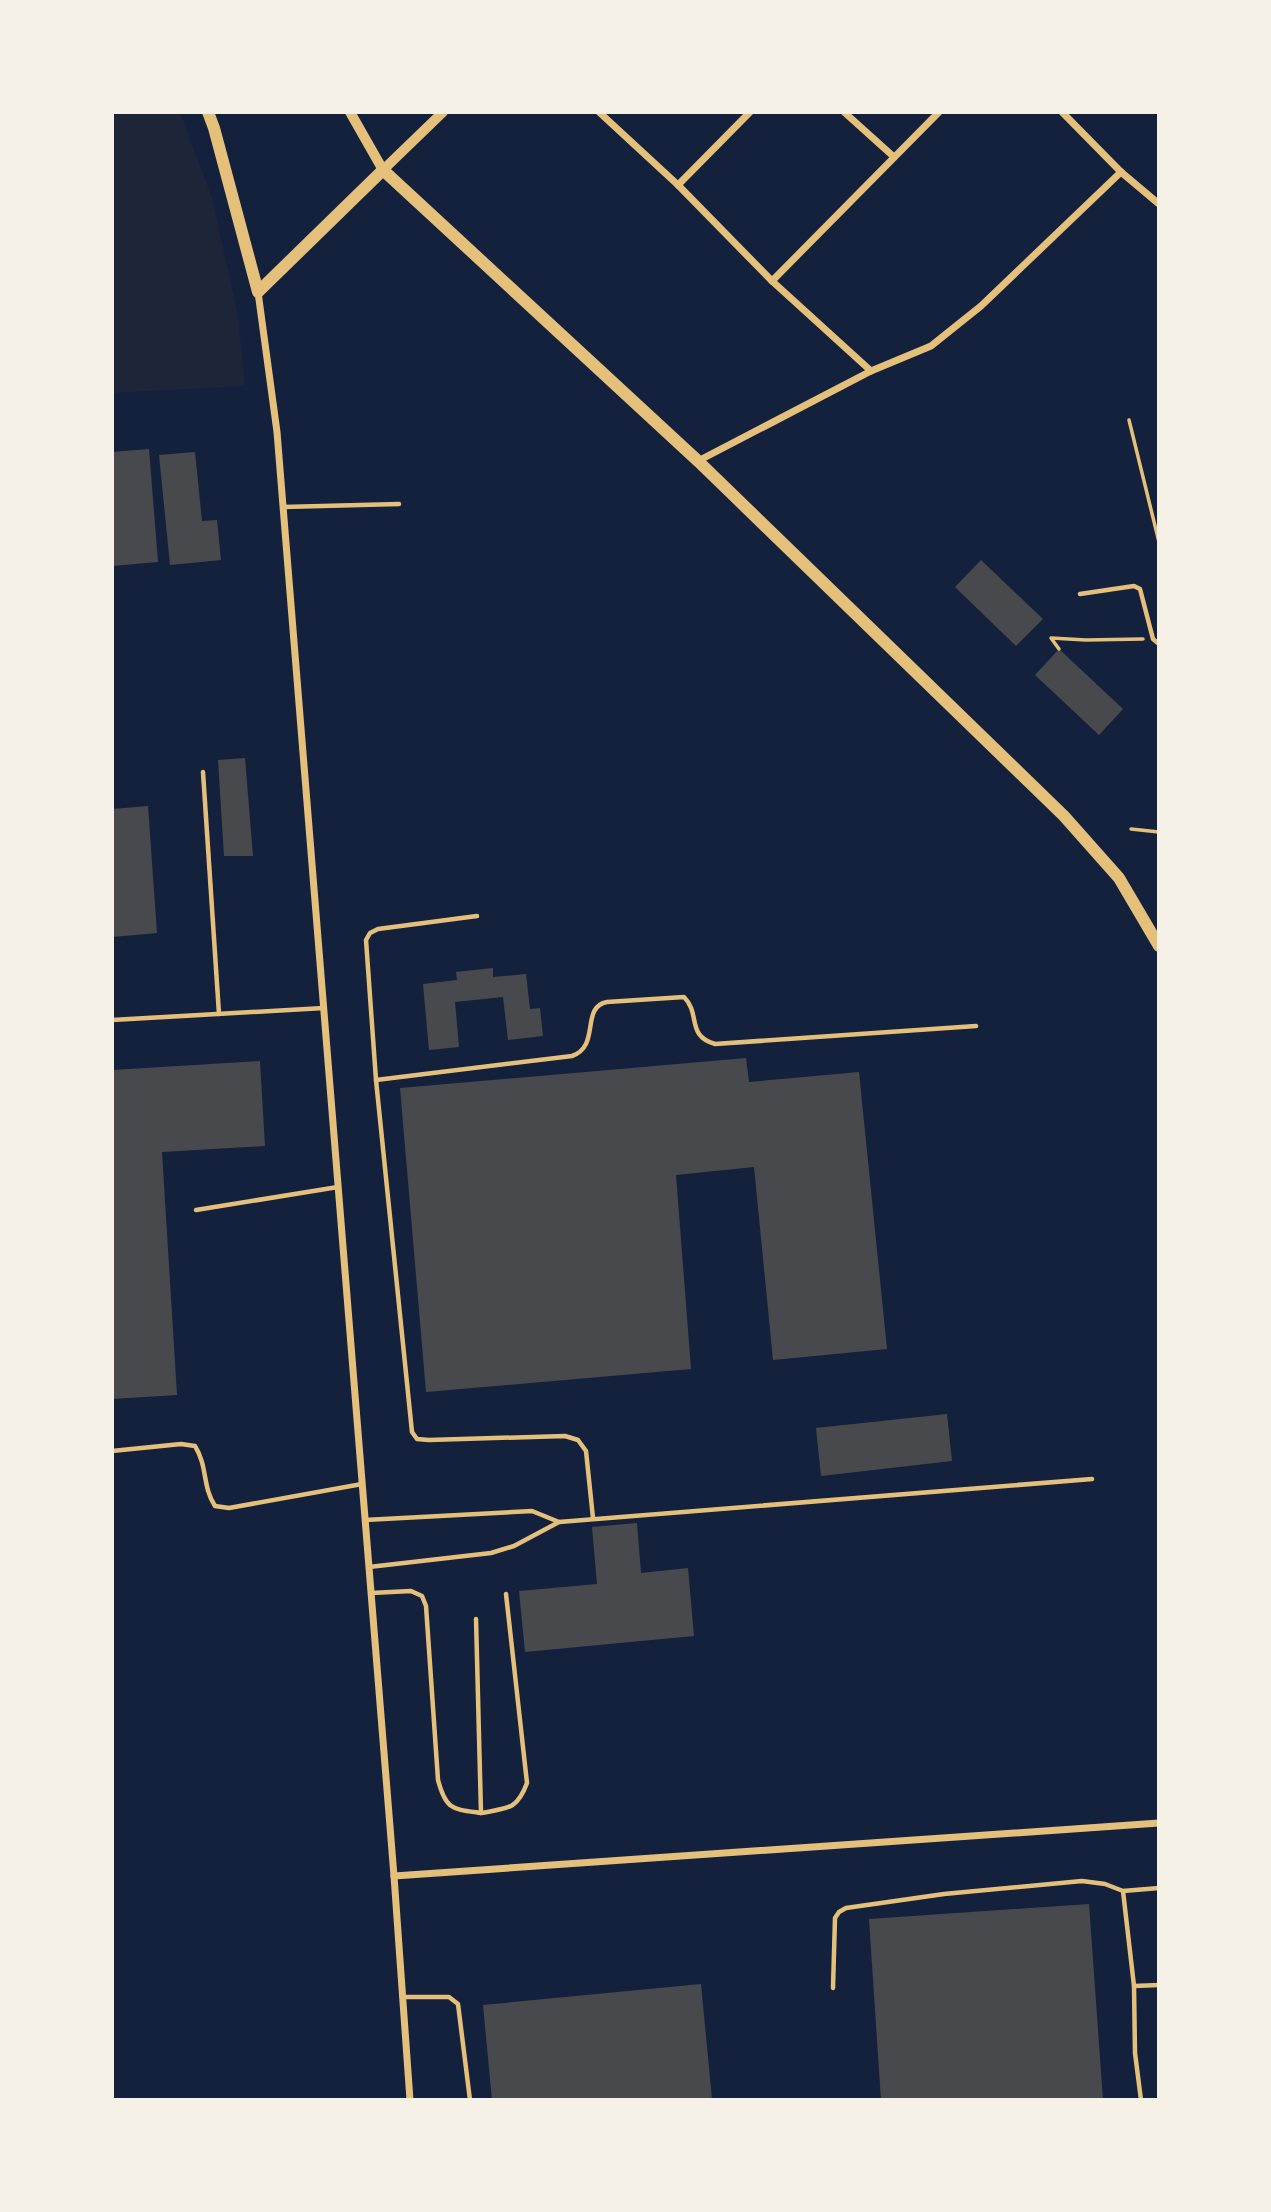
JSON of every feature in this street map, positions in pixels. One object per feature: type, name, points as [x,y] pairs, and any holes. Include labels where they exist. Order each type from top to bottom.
[{"type":"main road","points":[[208,112],[258,292],[383,170],[698,461],[1064,816],[1119,878],[1158,943]]},
{"type":"street","points":[[350,112],[383,170],[443,112]]},
{"type":"street","points":[[598,112],[678,185],[772,281],[871,371]]},
{"type":"street","points":[[678,185],[750,112]]},
{"type":"street","points":[[844,112],[894,157]]},
{"type":"street","points":[[772,281],[939,112]]},
{"type":"street","points":[[1062,112],[1121,172],[1159,204]]},
{"type":"street","points":[[698,461],[871,371],[909,356],[944,337],[981,306],[1121,172]]},
{"type":"street","points":[[258,292],[277,432],[372,1593],[410,2100]]},
{"type":"street","points":[[394,1876],[1159,1823]]},
{"type":"lane","points":[[283,507],[399,504]]},
{"type":"lane","points":[[1080,594],[1134,586],[1140,589],[1153,639],[1159,644]]},
{"type":"lane","points":[[203,772],[219,1014]]},
{"type":"lane","points":[[477,916],[378,929],[370,933],[366,940],[376,1080],[412,1432],[417,1439],[429,1440],[565,1436],[578,1440],[586,1451],[593,1518]]},
{"type":"lane","points":[[376,1080],[572,1056],[586,1046],[594,1009],[607,1002],[684,998],[690,1003],[698,1034],[704,1041],[715,1044],[976,1026]]},
{"type":"lane","points":[[112,1020],[324,1008]]},
{"type":"lane","points":[[196,1210],[338,1187]]},
{"type":"lane","points":[[112,1451],[181,1444],[195,1446],[204,1459],[208,1494],[215,1506],[229,1508],[362,1484]]},
{"type":"lane","points":[[368,1567],[491,1553],[514,1546],[559,1521],[1091,1479]]},
{"type":"lane","points":[[365,1520],[533,1511],[559,1521]]},
{"type":"lane","points":[[372,1593],[411,1591],[422,1596],[426,1606],[439,1780],[443,1799],[456,1810],[481,1813],[507,1808],[521,1799],[527,1783],[506,1594]]},
{"type":"lane","points":[[476,1619],[481,1813]]},
{"type":"lane","points":[[833,1988],[835,1918],[846,1908],[944,1894],[1082,1881],[1105,1884],[1123,1891],[1159,1888]]},
{"type":"lane","points":[[1123,1891],[1134,1986],[1135,2053],[1141,2100]]},
{"type":"lane","points":[[1134,1986],[1159,1985]]},
{"type":"lane","points":[[402,1997],[449,1997],[458,2004],[470,2100]]},
{"type":"path","points":[[1129,420],[1159,542]]},
{"type":"path","points":[[1059,649],[1051,638],[1153,639]]},
{"type":"path","points":[[1131,829],[1159,832]]},
{"type":"shaded area","points":[[112,112],[180,112],[212,198],[238,316],[245,386],[112,393]]},
{"type":"building","points":[[149,449],[158,562],[112,566],[112,452]]},
{"type":"building","points":[[195,452],[202,521],[217,520],[221,560],[170,565],[159,455]]},
{"type":"building","points":[[981,560],[1043,619],[1016,646],[955,587]]},
{"type":"building","points":[[1059,649],[1123,709],[1099,735],[1035,675]]},
{"type":"building","points":[[245,758],[253,856],[224,856],[218,760]]},
{"type":"building","points":[[148,806],[157,933],[112,937],[112,809]]},
{"type":"building","points":[[493,968],[493,977],[526,974],[530,1009],[540,1008],[543,1036],[508,1040],[503,997],[455,1002],[459,1047],[429,1050],[423,984],[457,980],[456,972]]},
{"type":"building","points":[[746,1058],[749,1082],[859,1072],[887,1349],[773,1360],[754,1167],[676,1175],[691,1369],[426,1392],[400,1088]]},
{"type":"building","points":[[260,1061],[265,1146],[162,1152],[177,1395],[112,1399],[112,1070]]},
{"type":"building","points":[[947,1414],[952,1461],[821,1476],[816,1428]]},
{"type":"building","points":[[637,1523],[641,1573],[688,1568],[694,1636],[525,1652],[519,1591],[597,1584],[592,1527]]},
{"type":"building","points":[[1089,1904],[1103,2100],[881,2100],[869,1919]]},
{"type":"building","points":[[701,1984],[712,2099],[492,2100],[483,2005]]}]
